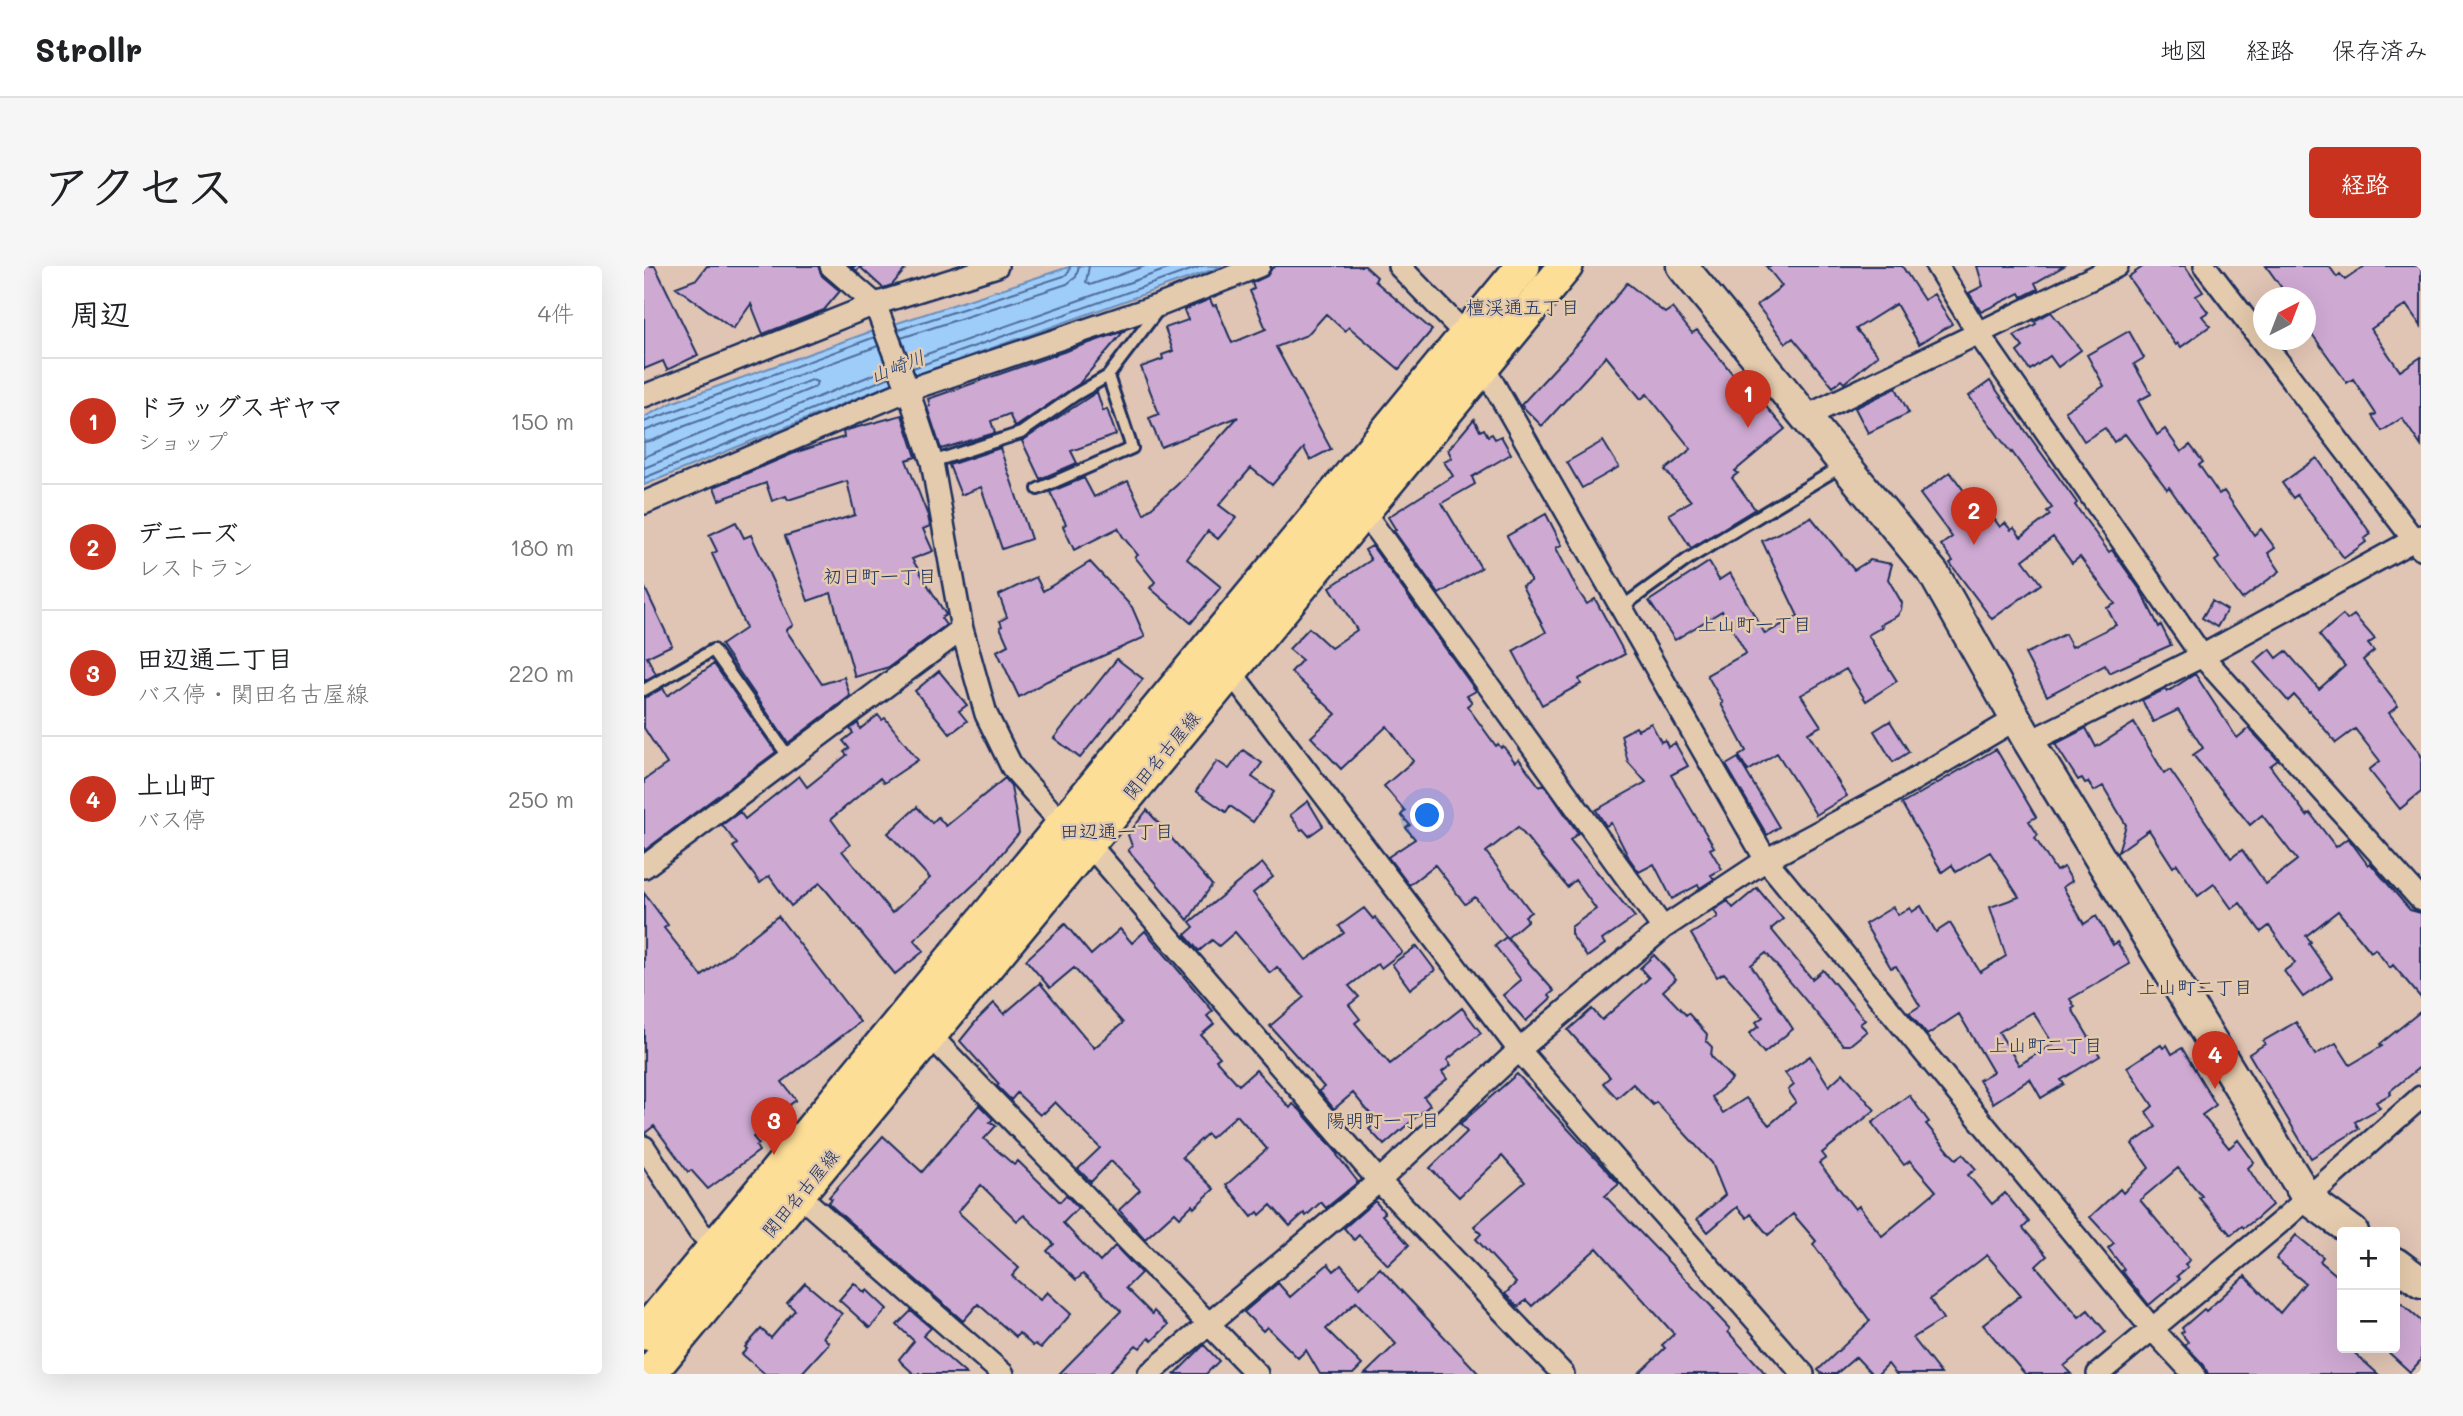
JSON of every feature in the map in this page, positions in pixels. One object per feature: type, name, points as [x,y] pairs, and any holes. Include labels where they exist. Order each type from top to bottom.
[{"type":"main road","name":"関田名古屋線","points":[[649,1374],[727,1256],[1219,661],[1466,335],[1523,266]]},
{"type":"main road","name":"関田名古屋線","points":[[1219,661],[1363,511],[1566,266]]},
{"type":"main road","name":"関田名古屋線","points":[[644,1334],[727,1256],[799,1195],[919,1024]]},
{"type":"street","points":[[831,266],[878,313],[907,386],[932,462],[962,629],[986,713],[1012,767],[1075,834],[1378,1181],[1563,1374]]},
{"type":"street","points":[[644,396],[878,313],[997,266]]},
{"type":"street","points":[[644,503],[907,386],[1163,304],[1259,266]]},
{"type":"street","points":[[1399,266],[1466,335]]},
{"type":"street","points":[[1682,266],[1934,574],[2023,731],[2308,1199],[2346,1227]]},
{"type":"street","points":[[1937,266],[1978,333],[2202,656],[2421,900]]},
{"type":"street","points":[[1805,417],[2117,266]]},
{"type":"street","points":[[1149,1374],[1378,1181],[1519,1050],[1663,928],[1766,860],[1886,796],[2023,731],[2202,656],[2419,541],[2205,266]]},
{"type":"street","points":[[1483,366],[1766,860],[2153,1330],[2194,1374]]},
{"type":"street","points":[[1363,511],[1663,928]]},
{"type":"street","points":[[644,867],[962,629]]},
{"type":"street","points":[[1219,661],[1519,1050],[1803,1374]]},
{"type":"street","points":[[919,1024],[1257,1374]]},
{"type":"street","points":[[2098,1374],[2308,1199],[2421,1097]]},
{"type":"street","points":[[644,1147],[699,1231],[727,1256]]},
{"type":"street","points":[[799,1195],[1003,1374]]},
{"type":"street","points":[[2400,1267],[2421,1282]]},
{"type":"lane","points":[[932,462],[1021,433],[1075,395],[1108,376],[1163,304]]},
{"type":"lane","points":[[1038,489],[1132,448],[1108,376]]},
{"type":"lane","points":[[1622,607],[1688,558],[1844,465]]},
{"type":"lane","points":[[644,690],[713,650],[790,759]]},
{"type":"water","name":"山崎川","points":[[1072,266],[1223,266],[896,382],[644,485],[644,417],[674,402],[867,333]]},
{"type":"building","points":[[644,266],[655,266],[698,355],[667,370],[663,361],[644,369]]},
{"type":"building","points":[[707,266],[818,266],[822,276],[840,291],[824,310],[763,334],[751,304],[733,329],[676,287],[697,279]]},
{"type":"building","points":[[851,266],[908,266],[892,285],[883,288],[860,267],[857,271]]},
{"type":"building","points":[[1276,266],[1365,266],[1377,277],[1375,281],[1432,330],[1399,369],[1349,327],[1345,331],[1326,314],[1307,335],[1276,347],[1331,449],[1310,460],[1304,448],[1272,485],[1251,468],[1219,505],[1236,518],[1218,539],[1208,531],[1187,559],[1221,587],[1191,623],[1150,588],[1155,582],[1135,557],[1138,555],[1118,528],[1074,550],[1063,526],[1066,524],[1050,492],[1084,478],[1094,497],[1128,481],[1144,514],[1177,485],[1238,417],[1161,447],[1149,418],[1159,414],[1141,367],[1163,359],[1162,355],[1173,351],[1165,328],[1188,320],[1184,310],[1210,299],[1213,306],[1216,305],[1232,343],[1266,329],[1250,291],[1254,289],[1252,283],[1267,276]]},
{"type":"building","points":[[1766,266],[1902,266],[1924,300],[1934,294],[1952,324],[1919,344],[1896,304],[1856,329],[1878,355],[1844,383],[1841,380],[1833,387],[1793,338],[1786,343],[1757,305],[1782,286]]},
{"type":"building","points":[[1977,266],[2064,266],[2035,283],[2038,289],[2022,297],[2020,293],[1981,312],[1969,293],[1983,286]]},
{"type":"building","points":[[2144,266],[2185,266],[2203,292],[2196,296],[2208,312],[2202,316],[2210,326],[2181,347],[2178,343],[2176,345],[2128,277]]},
{"type":"building","points":[[2266,266],[2329,266],[2337,277],[2340,274],[2345,280],[2365,266],[2421,266],[2421,326],[2406,305],[2371,329],[2400,371],[2421,357],[2421,446],[2402,418],[2382,431],[2372,416],[2376,414],[2353,379],[2347,383],[2316,340],[2316,287],[2281,287]]},
{"type":"building","points":[[1627,283],[1665,313],[1672,308],[1692,333],[1697,330],[1754,400],[1758,397],[1785,429],[1735,471],[1738,473],[1732,478],[1755,509],[1691,548],[1669,514],[1691,501],[1665,470],[1691,449],[1647,394],[1641,399],[1606,356],[1542,426],[1521,405],[1583,338]]},
{"type":"building","points":[[2051,312],[2081,350],[2058,367],[2050,356],[2030,370],[2017,352],[2023,347],[2014,336]]},
{"type":"building","points":[[1124,331],[1079,384],[1017,426],[1015,427],[1009,414],[991,421],[995,433],[941,449],[927,407],[930,406],[928,399]]},
{"type":"building","points":[[2129,331],[2144,358],[2134,364],[2151,394],[2138,401],[2157,435],[2165,429],[2181,452],[2190,445],[2203,462],[2199,465],[2219,494],[2224,491],[2254,535],[2261,529],[2275,548],[2268,553],[2280,571],[2242,599],[2215,561],[2219,558],[2169,487],[2167,489],[2125,434],[2114,442],[2105,428],[2084,441],[2065,411],[2104,386],[2087,355]]},
{"type":"building","points":[[1990,381],[2077,503],[2075,505],[2141,591],[2171,645],[2109,673],[2105,665],[2047,696],[2025,654],[2065,634],[2072,647],[2116,625],[2107,608],[2115,604],[2080,557],[2072,563],[2053,537],[2023,560],[2041,584],[1992,619],[1950,563],[1953,561],[1941,545],[1952,537],[1920,494],[1950,472],[1979,511],[1985,506],[2000,527],[2005,523],[2011,530],[2014,528],[2021,537],[2050,515],[2047,511],[2052,508],[1969,396]]},
{"type":"building","points":[[1896,388],[1909,413],[1868,433],[1855,408]]},
{"type":"building","points":[[1097,392],[1103,411],[1107,409],[1116,435],[1071,451],[1077,463],[1040,479],[1022,441]]},
{"type":"building","points":[[902,415],[916,457],[906,460],[928,516],[930,526],[923,529],[933,551],[912,559],[946,615],[941,618],[946,625],[889,667],[855,677],[831,593],[808,601],[785,536],[855,515],[847,481],[788,500],[786,496],[772,501],[766,483],[719,500],[714,487],[797,452],[844,437],[843,432],[847,430]]},
{"type":"building","points":[[1474,419],[1480,431],[1484,429],[1488,436],[1492,434],[1495,439],[1501,436],[1511,454],[1472,477],[1475,484],[1442,503],[1481,568],[1439,594],[1394,531],[1396,530],[1388,517],[1453,476],[1444,462],[1452,458],[1448,450]]},
{"type":"building","points":[[1603,441],[1619,467],[1582,488],[1567,462]]},
{"type":"building","points":[[1000,448],[1031,539],[1002,549],[981,487],[961,495],[949,465]]},
{"type":"building","points":[[2317,458],[2371,534],[2364,539],[2366,542],[2344,558],[2297,495],[2293,498],[2282,483]]},
{"type":"building","points":[[1546,514],[1562,545],[1556,548],[1577,589],[1587,604],[1595,599],[1625,654],[1579,679],[1581,684],[1542,705],[1513,651],[1546,632],[1522,586],[1531,581],[1507,536]]},
{"type":"building","points":[[1811,517],[1854,570],[1870,560],[1892,564],[1888,579],[1902,603],[1897,616],[1868,635],[1897,681],[1866,701],[1846,669],[1801,695],[1821,726],[1808,733],[1847,796],[1816,815],[1777,753],[1748,771],[1739,756],[1746,751],[1707,675],[1746,653],[1722,611],[1675,640],[1649,601],[1709,562],[1719,580],[1730,573],[1765,634],[1798,616],[1762,541]]},
{"type":"building","points":[[736,522],[744,538],[751,535],[793,625],[786,630],[822,684],[844,677],[850,696],[788,743],[721,645],[746,628],[712,554],[717,551],[709,535]]},
{"type":"building","points":[[1372,546],[1476,691],[1467,696],[1472,702],[1467,706],[1496,746],[1503,746],[1515,762],[1519,759],[1540,787],[1544,784],[1578,833],[1570,840],[1635,917],[1602,940],[1605,944],[1587,957],[1571,934],[1571,927],[1596,909],[1575,880],[1567,887],[1518,827],[1486,852],[1531,912],[1525,916],[1528,920],[1507,938],[1554,991],[1549,995],[1551,998],[1526,1021],[1503,995],[1521,980],[1495,946],[1506,937],[1475,897],[1465,904],[1435,865],[1409,885],[1388,857],[1415,839],[1406,828],[1410,825],[1401,815],[1405,811],[1384,786],[1413,761],[1387,726],[1341,769],[1311,737],[1336,714],[1291,672],[1302,660],[1289,649],[1309,628],[1331,648],[1357,630],[1330,587],[1371,560],[1365,550]]},
{"type":"building","points":[[1090,562],[1132,607],[1145,637],[1047,681],[1019,697],[997,651],[1008,645],[1000,627],[1000,621],[1007,617],[999,595],[1036,577],[1043,591]]},
{"type":"building","points":[[644,586],[672,645],[647,657],[656,674],[644,681]]},
{"type":"building","points":[[2212,601],[2227,610],[2217,627],[2202,618]]},
{"type":"building","points":[[2343,615],[2347,620],[2354,615],[2375,639],[2368,644],[2374,651],[2363,660],[2398,706],[2389,713],[2421,755],[2421,792],[2400,809],[2369,770],[2380,761],[2355,729],[2336,743],[2294,695],[2288,701],[2254,662],[2270,649],[2277,658],[2286,651],[2319,689],[2345,666],[2319,635]]},
{"type":"building","points":[[1117,659],[1143,679],[1080,758],[1054,738]]},
{"type":"building","points":[[714,664],[776,752],[644,851],[644,780],[667,764],[644,728],[644,698],[663,688],[667,696]]},
{"type":"building","points":[[939,671],[967,705],[959,711],[967,721],[950,734],[915,691]]},
{"type":"building","points":[[2195,674],[2237,738],[2249,728],[2278,760],[2270,766],[2307,816],[2310,813],[2336,847],[2348,838],[2368,865],[2370,863],[2410,910],[2421,913],[2421,998],[2393,965],[2390,968],[2375,949],[2371,952],[2338,911],[2306,936],[2332,977],[2303,997],[2284,971],[2295,963],[2269,926],[2261,932],[2240,903],[2232,909],[2214,884],[2198,896],[2177,864],[2173,867],[2149,830],[2118,852],[2126,825],[2103,786],[2094,791],[2088,782],[2085,783],[2082,778],[2078,780],[2055,744],[2086,728],[2096,747],[2134,723],[2164,773],[2170,770],[2231,858],[2242,850],[2266,884],[2297,860],[2262,815],[2250,825],[2193,755],[2203,748],[2178,710],[2153,722],[2142,700],[2166,689],[2167,692]]},
{"type":"building","points":[[878,715],[882,720],[885,718],[918,760],[884,783],[880,778],[831,819],[850,845],[842,851],[892,913],[930,878],[888,833],[917,807],[932,823],[938,817],[946,826],[1005,778],[1011,786],[1019,833],[982,877],[914,940],[924,951],[895,974],[820,883],[791,906],[769,876],[760,883],[733,847],[737,844],[722,825],[740,812],[745,819],[799,776],[807,787],[847,755],[844,752],[849,748],[843,741],[853,733],[850,729],[858,723],[860,729]]},
{"type":"building","points":[[1890,721],[1909,752],[1893,762],[1874,731]]},
{"type":"building","points":[[1651,723],[1661,742],[1665,740],[1668,747],[1675,743],[1688,766],[1671,775],[1714,847],[1710,849],[1722,869],[1711,875],[1714,879],[1700,888],[1698,885],[1672,899],[1654,864],[1639,872],[1611,823],[1606,826],[1596,810],[1646,782],[1628,762],[1621,735]]},
{"type":"building","points":[[1996,749],[2036,817],[2029,821],[2038,835],[2035,838],[2056,871],[2064,867],[2072,881],[2063,887],[2084,924],[2096,916],[2113,945],[2117,942],[2130,964],[2070,999],[2075,1007],[2072,1009],[2100,1056],[2061,1080],[2064,1084],[2041,1098],[2030,1079],[1993,1103],[1979,1080],[1993,1072],[1959,1014],[1927,1035],[1909,1013],[1920,1006],[1896,966],[1891,968],[1865,924],[1893,907],[1898,915],[1910,908],[1912,912],[1921,906],[1936,932],[1950,923],[1980,972],[2006,956],[1990,907],[2019,897],[1990,852],[1956,872],[1952,865],[1942,872],[1902,804]],"holes":[[[2033,1012],[2053,1044],[2019,1065],[1999,1032]]]},
{"type":"building","points":[[1243,750],[1262,763],[1252,777],[1274,792],[1253,822],[1230,806],[1226,812],[1196,791],[1217,761],[1229,769]]},
{"type":"building","points":[[1738,758],[1779,827],[1767,835],[1726,765]]},
{"type":"building","points":[[1308,801],[1323,826],[1309,836],[1290,815]]},
{"type":"building","points":[[1147,810],[1212,885],[1188,920],[1128,850],[1132,846],[1128,835]]},
{"type":"building","points":[[1262,863],[1273,877],[1253,893],[1306,960],[1344,933],[1339,926],[1364,908],[1373,919],[1375,917],[1402,952],[1381,968],[1378,964],[1349,986],[1359,997],[1349,1005],[1360,1019],[1355,1023],[1390,1064],[1462,1008],[1481,1033],[1447,1060],[1451,1065],[1442,1072],[1447,1079],[1424,1097],[1430,1105],[1384,1145],[1369,1129],[1377,1122],[1353,1093],[1334,1109],[1319,1091],[1324,1087],[1270,1026],[1304,997],[1277,967],[1270,973],[1235,932],[1219,946],[1212,940],[1199,951],[1185,935],[1194,927],[1190,922]]},
{"type":"building","points":[[1757,888],[1783,919],[1771,929],[1812,979],[1823,970],[1865,1020],[1860,1024],[1867,1031],[1850,1045],[1843,1045],[1766,953],[1751,965],[1793,1029],[1764,1053],[1749,1034],[1759,1026],[1756,1022],[1763,1017],[1724,973],[1717,977],[1691,934],[1718,917],[1714,910],[1728,901],[1733,908]]},
{"type":"building","points":[[644,893],[668,925],[664,928],[702,976],[778,916],[860,1022],[782,1082],[796,1100],[787,1107],[789,1110],[753,1137],[759,1144],[756,1146],[759,1151],[708,1189],[691,1170],[688,1172],[654,1126],[644,1134]]},
{"type":"building","points":[[1065,924],[1091,955],[1120,929],[1132,943],[1145,931],[1213,1011],[1207,1016],[1214,1024],[1201,1035],[1220,1057],[1216,1060],[1239,1085],[1256,1070],[1290,1108],[1293,1104],[1300,1110],[1358,1182],[1326,1208],[1321,1202],[1290,1226],[1271,1205],[1260,1215],[1258,1212],[1252,1217],[1226,1185],[1267,1149],[1237,1115],[1211,1138],[1207,1134],[1182,1157],[1214,1189],[1180,1217],[1175,1212],[1145,1239],[1119,1210],[1140,1190],[1111,1161],[1091,1182],[1078,1169],[1100,1148],[1055,1102],[1040,1115],[1017,1093],[1011,1100],[960,1041],[994,1003],[1004,1014],[1040,983],[1094,1048],[1123,1023],[1074,968],[1050,988],[1026,960]]},
{"type":"building","points":[[1417,946],[1435,970],[1410,989],[1392,964]]},
{"type":"building","points":[[1654,955],[1676,979],[1663,991],[1707,1034],[1706,1041],[1712,1047],[1711,1056],[1732,1079],[1712,1097],[1723,1113],[1746,1098],[1769,1125],[1796,1102],[1788,1090],[1794,1085],[1785,1073],[1810,1056],[1829,1086],[1843,1073],[1875,1110],[1822,1153],[1826,1158],[1819,1163],[1855,1209],[1859,1206],[1882,1236],[1936,1191],[1910,1161],[1904,1165],[1872,1123],[1909,1095],[1929,1122],[1926,1124],[1951,1154],[1956,1159],[1963,1154],[1976,1169],[1968,1175],[1992,1204],[2005,1193],[2029,1222],[2023,1228],[2047,1256],[2036,1266],[2079,1317],[2088,1310],[2106,1332],[2064,1366],[2071,1374],[2025,1374],[1983,1325],[2021,1295],[1987,1255],[1930,1299],[1943,1319],[1913,1338],[1941,1374],[1896,1374],[1888,1364],[1878,1374],[1872,1374],[1856,1357],[1836,1374],[1822,1374],[1818,1370],[1870,1321],[1813,1244],[1816,1241],[1793,1214],[1768,1235],[1751,1214],[1747,1218],[1737,1207],[1708,1232],[1697,1219],[1725,1195],[1712,1163],[1656,1102],[1653,1105],[1633,1084],[1617,1098],[1603,1083],[1610,1077],[1568,1030],[1592,1009],[1602,1020],[1649,978],[1640,968]]},
{"type":"building","points":[[2421,1011],[2421,1066],[2390,1091],[2391,1094],[2376,1102],[2380,1108],[2355,1122],[2359,1129],[2311,1158],[2249,1054],[2265,1044],[2263,1041],[2296,1022],[2315,1055],[2336,1043],[2350,1065],[2382,1046],[2380,1044]]},
{"type":"building","points":[[2161,1045],[2163,1048],[2167,1045],[2172,1054],[2182,1048],[2216,1105],[2202,1115],[2229,1148],[2238,1140],[2254,1162],[2248,1168],[2272,1205],[2231,1235],[2199,1198],[2202,1196],[2178,1168],[2140,1200],[2190,1260],[2185,1264],[2188,1267],[2177,1276],[2180,1279],[2149,1305],[2108,1248],[2114,1243],[2090,1217],[2120,1189],[2123,1193],[2149,1168],[2132,1144],[2156,1127],[2146,1112],[2153,1106],[2127,1067]]},
{"type":"building","points":[[1517,1074],[1619,1184],[1605,1196],[1715,1310],[1713,1311],[1730,1329],[1728,1332],[1766,1374],[1638,1374],[1665,1348],[1662,1345],[1674,1334],[1597,1248],[1532,1306],[1526,1300],[1518,1307],[1505,1294],[1516,1283],[1476,1239],[1481,1234],[1474,1226],[1525,1182],[1502,1156],[1459,1197],[1430,1168],[1467,1132],[1460,1124]]},
{"type":"building","points":[[979,1105],[993,1119],[990,1122],[996,1126],[984,1139],[1014,1165],[1018,1161],[1060,1202],[1066,1195],[1078,1208],[1063,1223],[1100,1262],[1115,1246],[1141,1273],[1126,1288],[1152,1314],[1154,1311],[1168,1325],[1152,1341],[1149,1338],[1140,1348],[1136,1345],[1108,1374],[1059,1374],[1121,1311],[1083,1274],[1076,1280],[1047,1251],[1054,1244],[1024,1215],[1017,1221],[981,1185],[958,1212],[1019,1268],[1012,1276],[1040,1300],[1047,1292],[1071,1314],[1041,1348],[1035,1344],[1033,1346],[1019,1333],[1016,1337],[978,1304],[963,1321],[828,1203],[832,1199],[829,1197],[883,1136],[922,1172]]},
{"type":"building","points":[[1375,1201],[1385,1213],[1382,1215],[1409,1245],[1388,1265],[1359,1235],[1354,1240],[1344,1228]]},
{"type":"building","points":[[2296,1235],[2323,1257],[2320,1261],[2337,1276],[2337,1353],[2355,1353],[2378,1374],[2208,1374],[2204,1365],[2185,1345],[2188,1342],[2181,1333],[2184,1331],[2182,1328],[2204,1309],[2206,1311],[2245,1276],[2280,1313],[2305,1283],[2276,1259]]},
{"type":"building","points":[[1328,1264],[1334,1271],[1341,1265],[1360,1287],[1380,1268],[1479,1374],[1365,1374],[1396,1344],[1356,1302],[1326,1329],[1362,1365],[1353,1374],[1320,1374],[1306,1350],[1298,1358],[1267,1327],[1263,1331],[1244,1312],[1278,1283],[1290,1297]]},
{"type":"building","points":[[805,1283],[842,1314],[823,1337],[829,1343],[801,1374],[765,1374],[742,1354],[747,1349],[745,1347],[761,1329],[771,1338],[795,1310],[787,1303]]},
{"type":"building","points":[[854,1283],[865,1293],[867,1290],[887,1309],[870,1328],[839,1300]]},
{"type":"building","points":[[2400,1302],[2421,1321],[2421,1360],[2410,1372],[2389,1353],[2400,1353]]},
{"type":"building","points":[[911,1311],[931,1328],[923,1336],[966,1374],[914,1374],[901,1362],[899,1359],[914,1341],[897,1325]]},
{"type":"building","points":[[1204,1345],[1219,1361],[1206,1374],[1175,1374]]},
{"type":"place","name":"ドラッグスギヤマ","points":[[1748,428]]},
{"type":"place","name":"デニーズ","points":[[1974,545]]},
{"type":"place","name":"上山町","points":[[2215,1089]]},
{"type":"place","name":"田辺通二丁目","points":[[774,1155]]},
{"type":"district","name":"檀渓通五丁目","points":[[1523,306]]},
{"type":"district","name":"初日町一丁目","points":[[880,575]]},
{"type":"district","name":"上山町一丁目","points":[[1755,623]]},
{"type":"district","name":"田辺通一丁目","points":[[1117,830]]},
{"type":"district","name":"上山町二丁目","points":[[2196,986]]},
{"type":"district","name":"上山町二丁目","points":[[2046,1044]]},
{"type":"district","name":"陽明町一丁目","points":[[1383,1119]]}]
